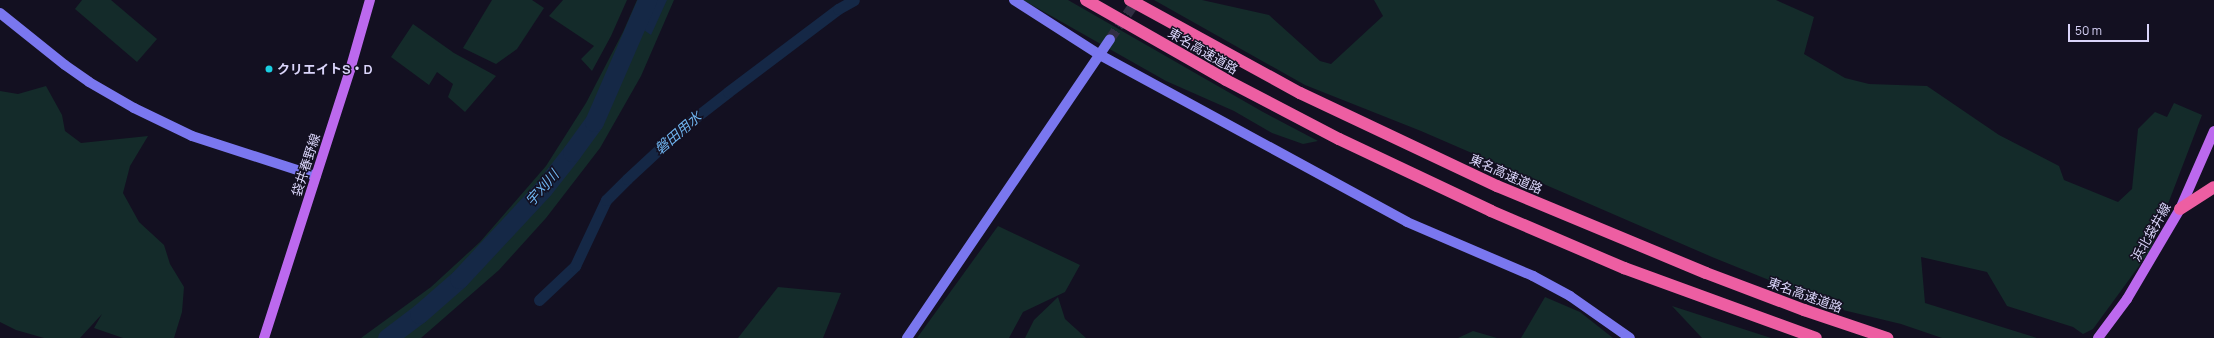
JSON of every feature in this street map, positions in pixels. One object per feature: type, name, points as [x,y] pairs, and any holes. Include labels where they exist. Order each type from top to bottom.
[{"type":"highway","name":"東名高速道路","points":[[1086,0],[1226,80],[1318,128],[1491,211],[1624,268],[1816,338]]},
{"type":"highway","name":"東名高速道路","points":[[1130,0],[1300,93],[1497,186],[1706,273],[1804,310],[1887,338]]},
{"type":"highway","points":[[2180,209],[2214,187]]},
{"type":"main road","name":"袋井春野線","points":[[264,338],[370,0]]},
{"type":"main road","name":"浜北袋井線","points":[[2098,338],[2127,299],[2180,209],[2214,131]]},
{"type":"street","points":[[1014,0],[1100,55],[1407,222],[1533,276],[1570,296],[1630,338]]},
{"type":"street","points":[[0,13],[65,65],[89,82],[134,108],[192,136],[316,176]]},
{"type":"street","points":[[907,338],[995,206],[1110,39]]},
{"type":"green space","points":[[82,0],[111,0],[157,39],[137,62],[75,9]]},
{"type":"green space","points":[[492,0],[532,0],[544,8],[517,49],[496,64],[463,48]]},
{"type":"green space","points":[[563,0],[627,0],[611,36],[592,71],[581,59],[594,46],[549,16]]},
{"type":"green space","points":[[637,0],[674,0],[641,76],[600,148],[546,218],[499,270],[421,338],[361,338],[431,287],[480,242],[546,166],[586,103],[623,32]]},
{"type":"green space","points":[[1023,0],[1068,0],[1263,112],[1318,141],[1303,144],[1272,133],[1234,111],[1166,81]]},
{"type":"green space","points":[[1154,0],[1202,0],[1269,15],[1320,61],[1331,64],[1383,16],[1374,0],[1776,0],[1814,17],[1804,54],[1845,78],[1869,84],[1927,86],[1999,135],[2059,166],[2064,180],[2118,202],[2132,189],[2138,129],[2155,112],[2167,117],[2174,103],[2202,115],[2150,251],[2093,329],[2083,334],[2073,327],[2007,306],[1987,272],[1921,257],[1925,303],[2037,338],[1942,338],[1901,324],[1843,310],[1712,257],[1421,131],[1305,85]]},
{"type":"green space","points":[[413,24],[454,53],[496,76],[465,112],[448,97],[453,84],[437,72],[429,85],[391,57]]},
{"type":"green space","points":[[46,86],[62,115],[65,131],[81,143],[148,136],[130,166],[123,193],[139,222],[164,245],[170,264],[184,287],[182,312],[174,338],[123,338],[94,328],[102,314],[80,338],[44,338],[16,330],[0,322],[0,91],[18,94]]},
{"type":"green space","points":[[998,226],[1080,265],[1065,292],[1023,312],[1009,338],[917,338]]},
{"type":"green space","points":[[778,287],[841,293],[823,338],[738,338]]},
{"type":"green space","points":[[1058,297],[1065,319],[1086,338],[1025,338],[1034,320]]},
{"type":"green space","points":[[1545,297],[1580,312],[1613,338],[1521,338]]},
{"type":"green space","points":[[1672,306],[1771,338],[1702,338]]},
{"type":"green space","points":[[1473,331],[1497,338],[1458,338]]},
{"type":"water","points":[[641,0],[667,0],[651,35],[631,21]]},
{"type":"waterway","name":"宇刈川","points":[[387,338],[419,314],[459,279],[543,189],[572,152],[594,122],[647,0]]},
{"type":"waterway","name":"磐田用水","points":[[539,300],[575,266],[606,200],[627,179],[682,128],[838,9],[854,0]]},
{"type":"tunnel","points":[[1110,39],[1137,0]]},
{"type":"place","name":"クリエイトS・D","points":[[269,69]]}]
